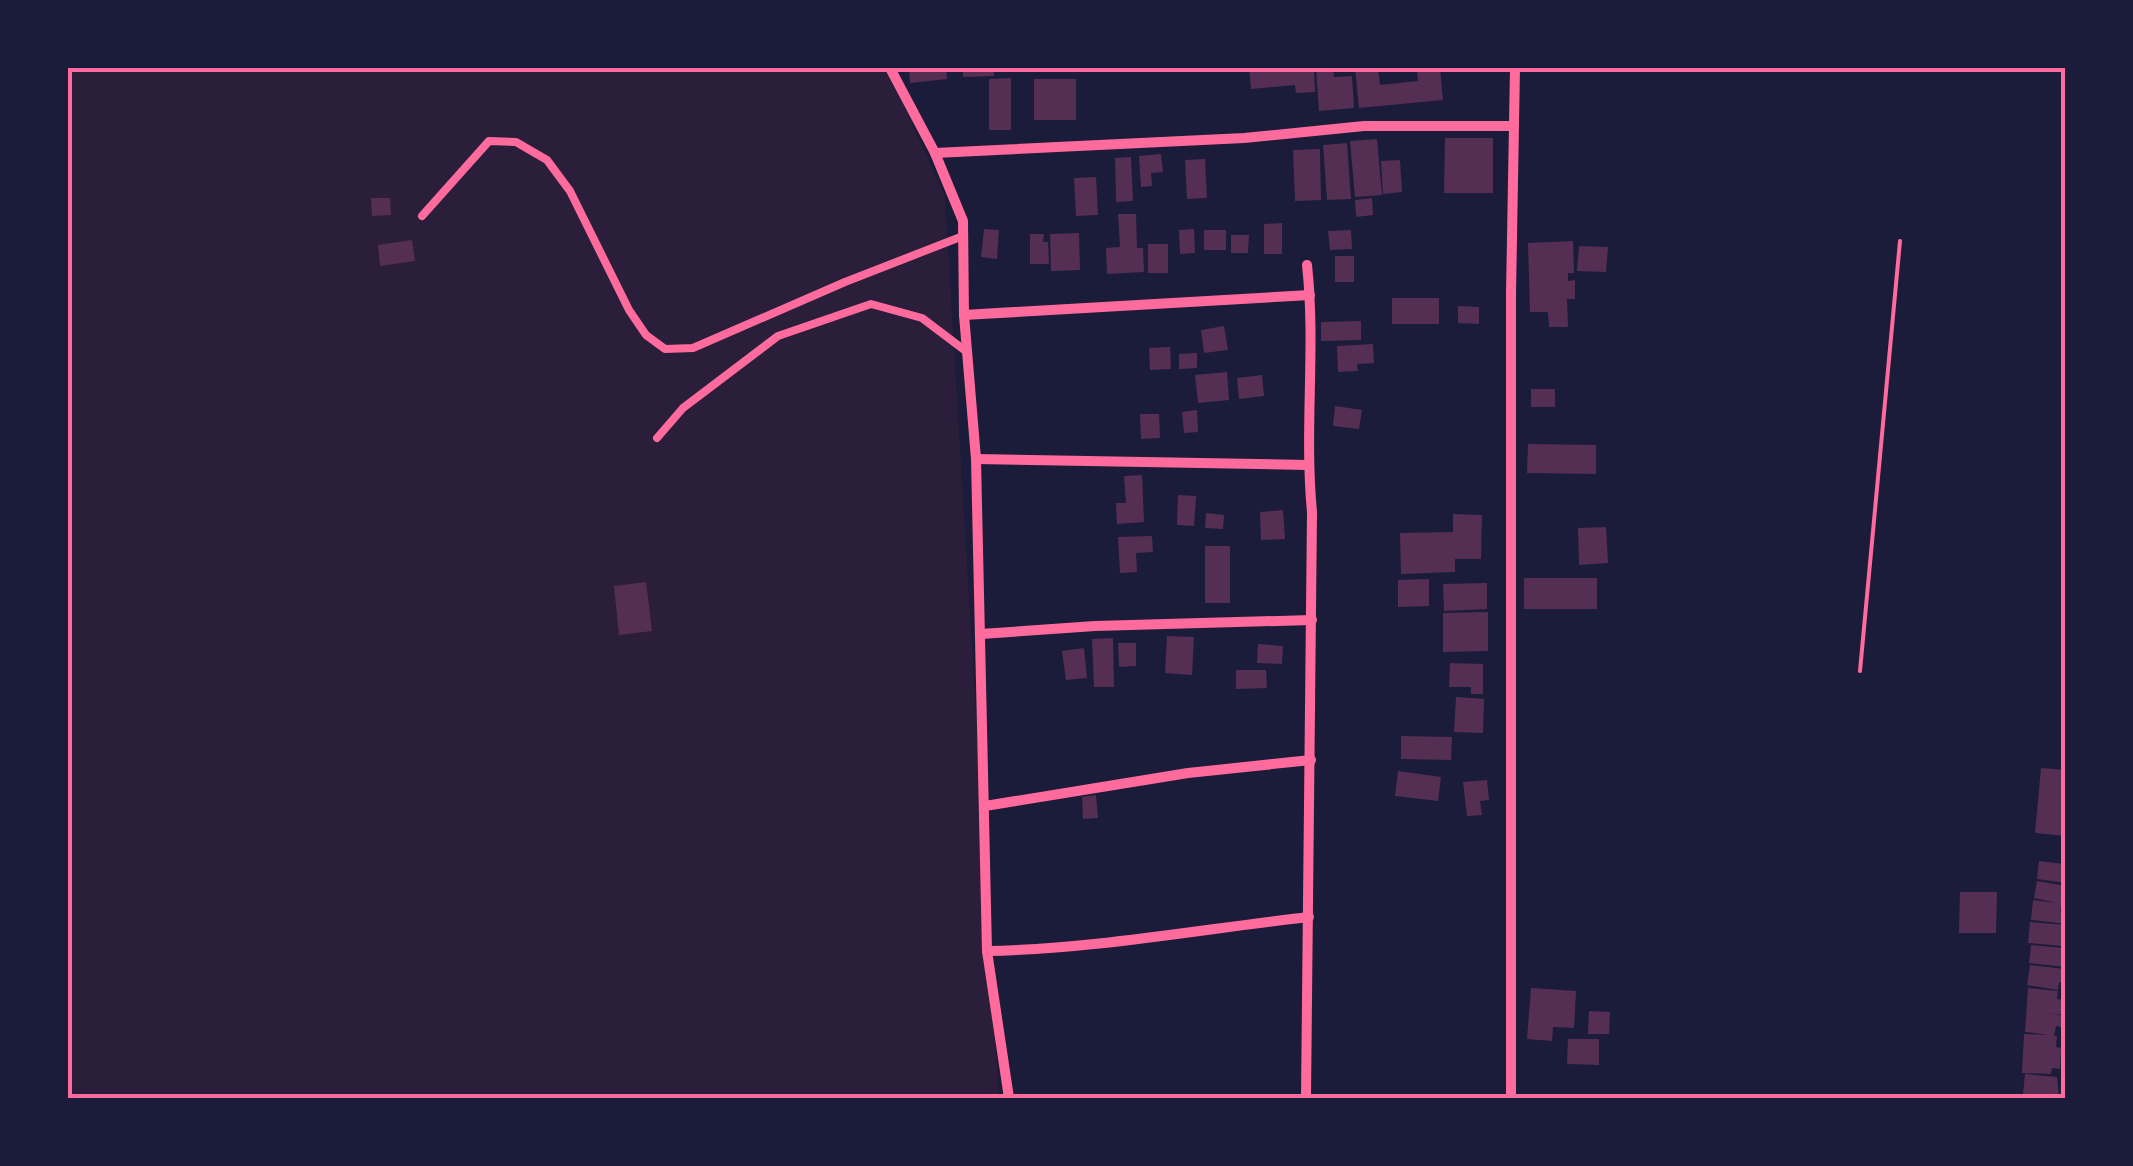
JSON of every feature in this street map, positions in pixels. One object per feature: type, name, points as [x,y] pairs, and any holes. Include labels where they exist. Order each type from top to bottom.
[{"type":"street","points":[[890,68],[935,153],[964,222],[964,316],[976,459],[987,951],[1008,1098]]},
{"type":"street","points":[[1511,1098],[1510,294],[1514,68]]},
{"type":"street","points":[[935,153],[1244,138],[1364,126],[1512,126]]},
{"type":"street","points":[[1306,1098],[1312,620],[1307,265]]},
{"type":"street","points":[[964,316],[1310,295]]},
{"type":"street","points":[[976,459],[1308,465]]},
{"type":"street","points":[[981,634],[1095,626],[1312,620]]},
{"type":"street","points":[[985,806],[1188,773],[1311,760]]},
{"type":"street","points":[[987,951],[1066,949],[1309,917]]},
{"type":"lane","points":[[422,216],[489,140],[516,142],[548,160],[570,191],[629,310],[646,335],[665,349],[692,348],[844,282],[964,236]]},
{"type":"lane","points":[[657,438],[682,408],[778,336],[871,304],[922,318],[968,352]]},
{"type":"path","points":[[1860,671],[1900,241]]},
{"type":"shaded area","points":[[68,68],[887,68],[945,197],[999,1098],[68,1098]]},
{"type":"building","points":[[909,68],[946,68],[947,79],[910,83]]},
{"type":"building","points":[[963,68],[994,68],[994,76],[963,77]]},
{"type":"building","points":[[1249,68],[1314,68],[1315,92],[1296,93],[1295,85],[1251,89]]},
{"type":"building","points":[[1316,68],[1333,68],[1334,77],[1352,76],[1354,108],[1319,111]]},
{"type":"building","points":[[1355,68],[1378,68],[1380,85],[1418,81],[1417,70],[1440,68],[1443,100],[1359,108]]},
{"type":"building","points":[[1011,78],[1011,130],[989,130],[989,79]]},
{"type":"building","points":[[1034,79],[1076,79],[1076,120],[1034,120]]},
{"type":"building","points":[[1445,138],[1493,138],[1493,193],[1444,193]]},
{"type":"building","points":[[1377,139],[1382,195],[1355,197],[1350,141]]},
{"type":"building","points":[[1347,143],[1351,199],[1327,200],[1323,145]]},
{"type":"building","points":[[1320,149],[1321,200],[1295,201],[1293,150]]},
{"type":"building","points":[[1161,154],[1163,172],[1151,173],[1152,186],[1141,187],[1139,156]]},
{"type":"building","points":[[1131,157],[1133,201],[1116,202],[1115,158]]},
{"type":"building","points":[[1205,159],[1207,198],[1187,199],[1185,160]]},
{"type":"building","points":[[1400,160],[1402,192],[1383,194],[1381,161]]},
{"type":"building","points":[[1096,177],[1098,215],[1076,216],[1074,178]]},
{"type":"building","points":[[371,198],[390,198],[391,215],[372,216]]},
{"type":"building","points":[[1372,198],[1373,215],[1356,217],[1355,200]]},
{"type":"building","points":[[1118,214],[1136,214],[1137,248],[1143,248],[1144,272],[1107,274],[1106,248],[1120,247]]},
{"type":"building","points":[[1282,223],[1282,254],[1264,254],[1264,224]]},
{"type":"building","points":[[984,229],[999,230],[997,259],[981,257]]},
{"type":"building","points":[[1194,229],[1195,253],[1180,254],[1179,230]]},
{"type":"building","points":[[1204,230],[1226,230],[1226,250],[1204,250]]},
{"type":"building","points":[[1351,230],[1352,249],[1330,250],[1328,231]]},
{"type":"building","points":[[1079,233],[1080,270],[1051,271],[1050,234]]},
{"type":"building","points":[[1030,234],[1044,234],[1049,264],[1030,264]]},
{"type":"building","points":[[1231,235],[1249,235],[1248,253],[1231,253]]},
{"type":"building","points":[[412,240],[415,261],[380,266],[378,245]]},
{"type":"building","points":[[1573,241],[1574,273],[1568,273],[1568,281],[1575,280],[1575,299],[1567,299],[1568,327],[1549,327],[1548,312],[1530,312],[1528,243]]},
{"type":"building","points":[[1148,244],[1168,244],[1168,273],[1148,273]]},
{"type":"building","points":[[1579,246],[1608,247],[1606,272],[1577,271]]},
{"type":"building","points":[[1335,256],[1354,256],[1354,282],[1335,282]]},
{"type":"building","points":[[1392,298],[1439,298],[1439,324],[1392,324]]},
{"type":"building","points":[[1458,306],[1479,307],[1479,324],[1458,323]]},
{"type":"building","points":[[1361,321],[1361,340],[1321,341],[1321,322]]},
{"type":"building","points":[[1224,326],[1228,350],[1204,353],[1201,330]]},
{"type":"building","points":[[1373,344],[1374,363],[1357,364],[1358,371],[1338,372],[1337,346]]},
{"type":"building","points":[[1170,347],[1171,369],[1150,370],[1149,348]]},
{"type":"building","points":[[1197,353],[1197,368],[1179,369],[1179,354]]},
{"type":"building","points":[[1227,372],[1229,400],[1198,403],[1195,375]]},
{"type":"building","points":[[1262,375],[1264,396],[1239,399],[1237,378]]},
{"type":"building","points":[[1531,389],[1555,389],[1555,407],[1531,407]]},
{"type":"building","points":[[1335,406],[1362,410],[1359,429],[1333,426]]},
{"type":"building","points":[[1197,410],[1198,432],[1184,433],[1182,412]]},
{"type":"building","points":[[1140,414],[1159,414],[1160,438],[1141,439]]},
{"type":"building","points":[[1528,444],[1596,445],[1596,474],[1527,473]]},
{"type":"building","points":[[1142,475],[1144,522],[1117,524],[1116,503],[1126,503],[1124,476]]},
{"type":"building","points":[[1178,495],[1196,496],[1194,526],[1177,525]]},
{"type":"building","points":[[1283,510],[1285,539],[1261,540],[1260,512]]},
{"type":"building","points":[[1206,513],[1224,515],[1223,529],[1205,528]]},
{"type":"building","points":[[1453,514],[1482,515],[1481,559],[1455,559],[1455,572],[1401,574],[1400,533],[1453,532]]},
{"type":"building","points":[[1606,527],[1608,563],[1579,565],[1578,528]]},
{"type":"building","points":[[1152,536],[1153,552],[1136,553],[1137,572],[1120,573],[1118,537]]},
{"type":"building","points":[[1205,546],[1230,546],[1230,603],[1205,603]]},
{"type":"building","points":[[1524,578],[1597,578],[1597,609],[1524,609]]},
{"type":"building","points":[[1429,579],[1429,606],[1398,607],[1398,580]]},
{"type":"building","points":[[646,582],[652,631],[619,635],[614,586]]},
{"type":"building","points":[[1487,583],[1487,609],[1444,611],[1443,584]]},
{"type":"building","points":[[1488,612],[1488,651],[1443,652],[1443,613]]},
{"type":"building","points":[[1167,636],[1194,637],[1192,675],[1165,673]]},
{"type":"building","points":[[1113,638],[1114,687],[1094,687],[1092,639]]},
{"type":"building","points":[[1118,643],[1136,643],[1136,666],[1119,667]]},
{"type":"building","points":[[1258,644],[1283,646],[1282,664],[1257,663]]},
{"type":"building","points":[[1084,648],[1087,678],[1066,680],[1062,651]]},
{"type":"building","points":[[1450,663],[1483,664],[1483,694],[1471,694],[1471,687],[1449,687]]},
{"type":"building","points":[[1236,670],[1266,670],[1267,688],[1236,689]]},
{"type":"building","points":[[1456,697],[1484,699],[1483,733],[1454,732]]},
{"type":"building","points":[[1401,736],[1452,737],[1451,760],[1401,759]]},
{"type":"building","points":[[2041,768],[2066,770],[2066,836],[2035,833]]},
{"type":"building","points":[[1398,771],[1441,777],[1438,801],[1395,796]]},
{"type":"building","points":[[1487,780],[1489,800],[1480,801],[1482,815],[1467,816],[1463,782]]},
{"type":"building","points":[[1096,795],[1098,818],[1083,819],[1082,797]]},
{"type":"building","points":[[2039,861],[2064,864],[2066,883],[2037,879]]},
{"type":"building","points":[[2037,881],[2066,886],[2060,912],[2066,912],[2066,924],[2031,920],[2033,900],[2057,903],[2034,898]]},
{"type":"building","points":[[1960,892],[1997,892],[1996,933],[1959,933]]},
{"type":"building","points":[[2030,922],[2066,925],[2061,946],[2028,943]]},
{"type":"building","points":[[2031,945],[2062,948],[2066,967],[2029,963]]},
{"type":"building","points":[[2030,965],[2065,969],[2063,983],[2059,982],[2058,990],[2027,985]]},
{"type":"building","points":[[1531,988],[1576,991],[1574,1028],[1553,1027],[1552,1041],[1527,1039]]},
{"type":"building","points":[[2028,988],[2058,991],[2057,999],[2064,1000],[2062,1015],[2050,1013],[2063,1016],[2054,1036],[2056,1047],[2061,1048],[2060,1069],[2052,1068],[2051,1074],[2022,1073],[2024,1034],[2050,1035],[2025,1032]]},
{"type":"building","points":[[1589,1011],[1610,1012],[1609,1034],[1588,1034]]},
{"type":"building","points":[[1568,1039],[1599,1039],[1599,1065],[1567,1064]]},
{"type":"building","points":[[2025,1074],[2057,1077],[2059,1097],[2023,1094]]}]
